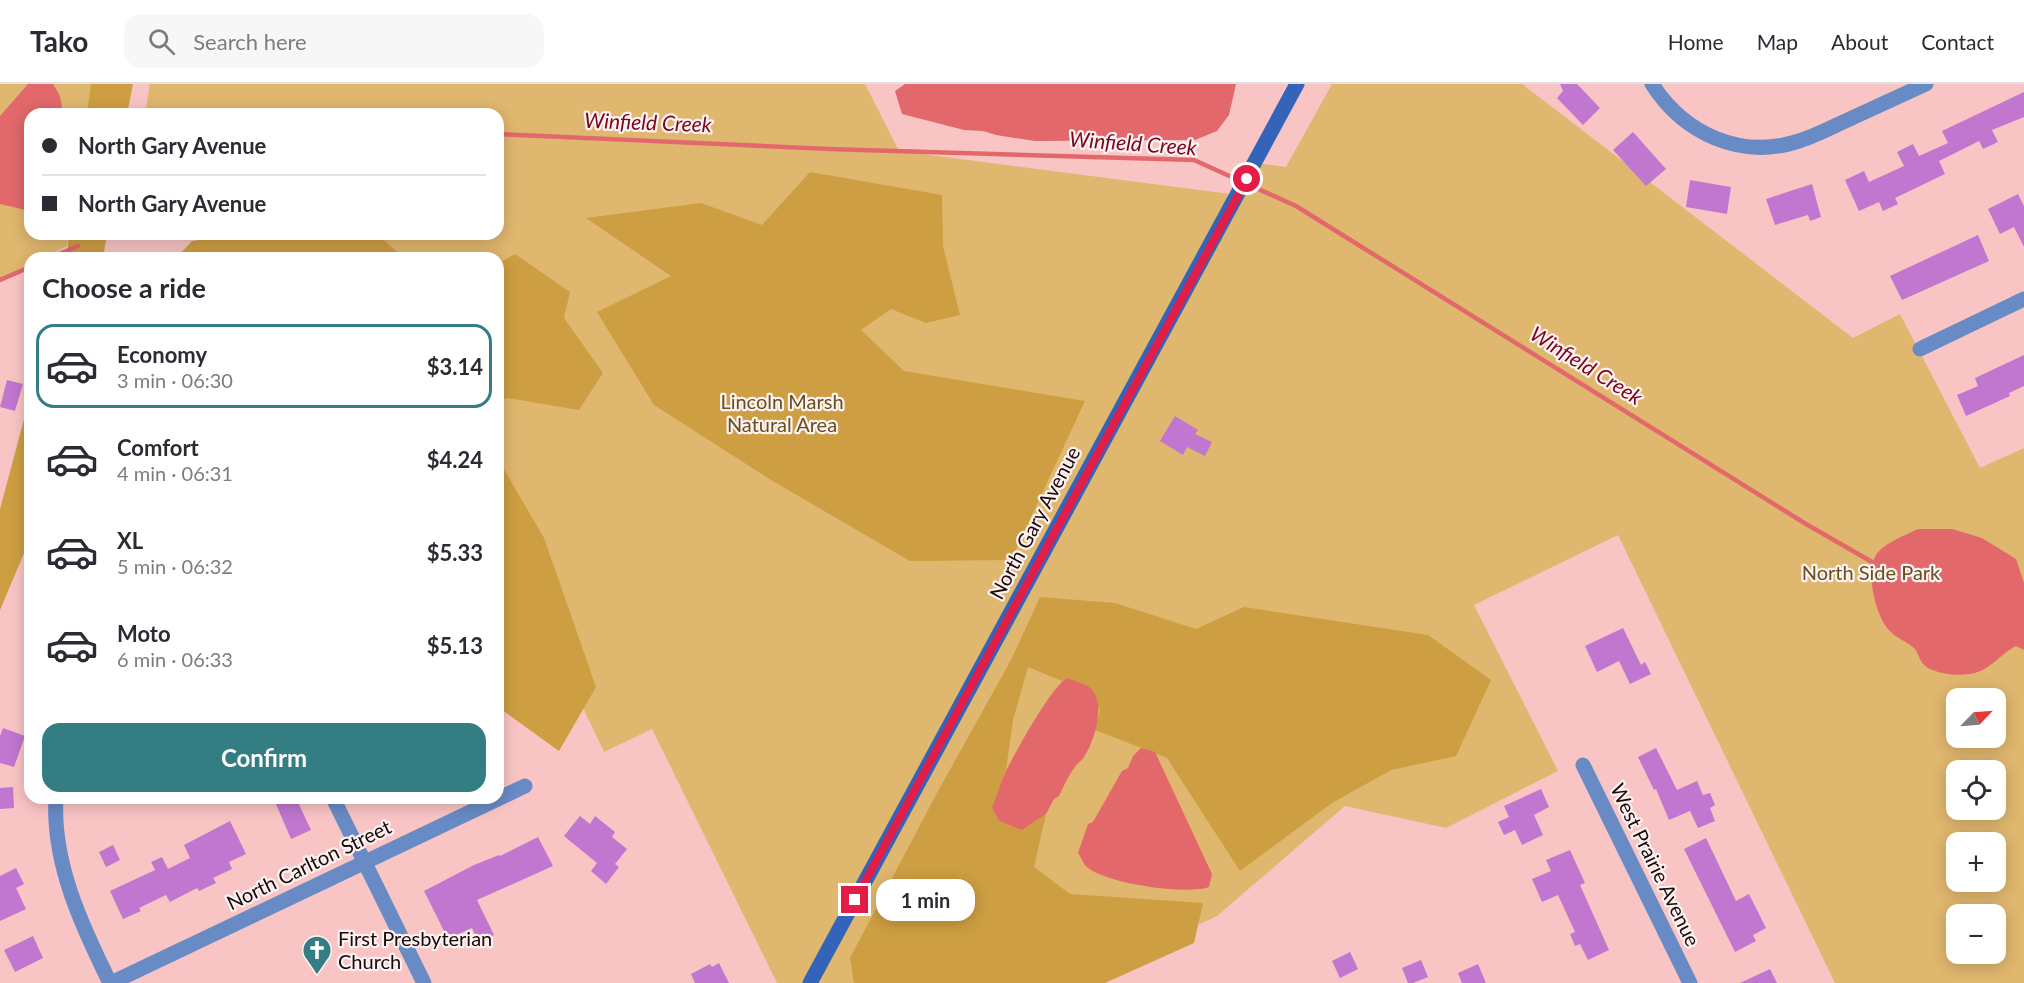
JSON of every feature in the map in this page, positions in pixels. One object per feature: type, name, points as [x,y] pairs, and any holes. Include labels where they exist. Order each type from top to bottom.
[{"type":"street","name":"North Gary Avenue","points":[[810,983],[1297,84]]},
{"type":"street","points":[[1652,84],[1669,107],[1690,124],[1720,142],[1755,147],[1778,146],[1799,141],[1917,86]]},
{"type":"street","points":[[1920,349],[2024,299]]},
{"type":"street","name":"West Prairie Avenue","points":[[1583,765],[1690,983]]},
{"type":"street","name":"North Carlton Street","points":[[504,796],[525,786]]},
{"type":"street","points":[[56,804],[56,828],[67,880],[85,932],[110,983]]},
{"type":"street","points":[[336,804],[424,983]]},
{"type":"street","name":"North Carlton Street","points":[[110,983],[487,804]]},
{"type":"green space","points":[[0,84],[97,84],[92,108],[24,108],[24,240],[68,240],[67,246],[54,252],[24,252],[24,267],[0,279]]},
{"type":"green space","points":[[91,84],[133,84],[128,108],[88,108]]},
{"type":"green space","points":[[150,84],[865,84],[899,151],[1238,195],[1256,163],[1286,167],[1332,84],[1522,84],[1853,338],[1900,314],[1980,468],[2024,448],[2024,983],[1835,983],[1618,535],[1474,605],[1558,771],[1446,828],[1345,806],[1217,916],[1074,983],[777,983],[652,729],[604,752],[504,542],[504,252],[365,252],[359,240],[504,240],[504,108],[146,108]]},
{"type":"green space","name":"Lincoln Marsh Natural Area","points":[[810,172],[942,195],[943,246],[960,315],[926,323],[891,309],[861,330],[904,371],[1085,401],[1011,560],[910,561],[771,480],[654,405],[597,312],[671,276],[586,218],[701,203],[762,225]]},
{"type":"green space","points":[[68,240],[106,240],[104,252],[68,252]]},
{"type":"green space","points":[[384,240],[397,252],[182,252],[192,241]]},
{"type":"green space","points":[[515,254],[570,292],[564,318],[603,373],[579,410],[504,399],[504,260]]},
{"type":"green space","points":[[24,419],[24,553],[0,610],[0,509]]},
{"type":"green space","points":[[504,469],[544,538],[596,687],[559,751],[504,711]]},
{"type":"green space","points":[[1040,597],[1115,603],[1196,629],[1244,607],[1428,635],[1491,680],[1456,756],[1391,770],[1332,803],[1240,871],[1167,758],[1095,730],[1100,710],[1067,678],[1062,681],[1028,667],[1013,720],[1006,770],[992,808],[999,821],[1022,830],[1046,814],[1034,867],[1070,894],[1203,903],[1194,943],[1105,983],[854,983],[850,958],[937,793],[1011,660]]},
{"type":"shaded area","points":[[28,84],[53,84],[60,96],[62,108],[24,108],[24,210],[0,204],[0,116]]},
{"type":"shaded area","points":[[905,84],[1236,84],[1229,115],[1217,131],[1195,140],[1035,141],[983,131],[964,130],[902,114],[895,91]]},
{"type":"shaded area","points":[[1918,529],[1952,529],[1982,538],[2016,559],[2024,583],[2024,650],[2016,646],[1977,672],[1965,675],[1950,674],[1926,667],[1914,648],[1888,629],[1875,602],[1872,579],[1874,559],[1886,545]]},
{"type":"shaded area","points":[[1067,678],[1089,687],[1094,693],[1098,711],[1095,731],[1084,757],[1073,770],[1046,814],[1022,830],[999,821],[992,808],[1005,774],[1026,734],[1060,683]]},
{"type":"shaded area","points":[[1141,748],[1155,752],[1212,874],[1209,887],[1166,889],[1112,879],[1088,868],[1078,853],[1088,824],[1093,822],[1122,771],[1128,768],[1133,756]]},
{"type":"building","points":[[1560,84],[1577,84],[1600,108],[1583,125],[1557,98],[1563,91]]},
{"type":"building","points":[[2024,92],[2024,117],[1992,130],[1998,142],[1983,149],[1979,141],[1939,161],[1945,174],[1895,198],[1898,204],[1883,211],[1879,202],[1859,211],[1845,180],[1864,171],[1869,182],[1904,166],[1897,152],[1913,144],[1919,156],[1948,143],[1942,131]]},
{"type":"building","points":[[1633,132],[1666,169],[1646,186],[1613,150]]},
{"type":"building","points":[[1690,180],[1731,187],[1727,214],[1686,207]]},
{"type":"building","points":[[1812,184],[1821,217],[1810,221],[1808,215],[1775,225],[1766,199]]},
{"type":"building","points":[[2018,194],[2024,206],[2024,247],[2014,227],[2000,234],[1988,209]]},
{"type":"building","points":[[1978,235],[1989,261],[1902,300],[1890,276]]},
{"type":"building","points":[[2024,355],[2024,386],[2009,393],[2010,396],[1966,416],[1957,395],[1978,386],[1975,378]]},
{"type":"building","points":[[7,380],[23,384],[15,411],[0,407]]},
{"type":"building","points":[[1175,416],[1198,430],[1195,434],[1212,442],[1205,456],[1187,447],[1183,455],[1160,441]]},
{"type":"building","points":[[1623,628],[1641,665],[1645,662],[1651,674],[1630,684],[1619,661],[1597,672],[1585,646]]},
{"type":"building","points":[[3,728],[24,736],[14,767],[0,763],[0,736]]},
{"type":"building","points":[[1656,748],[1677,790],[1697,781],[1703,795],[1710,793],[1715,805],[1710,808],[1715,821],[1698,828],[1690,811],[1669,820],[1656,789],[1654,790],[1638,757]]},
{"type":"building","points":[[13,787],[14,808],[0,809],[0,788]]},
{"type":"building","points":[[1541,789],[1549,807],[1534,815],[1543,835],[1522,845],[1515,830],[1504,835],[1498,822],[1509,817],[1504,806]]},
{"type":"building","points":[[276,804],[299,804],[311,830],[291,839]]},
{"type":"building","points":[[580,816],[590,824],[595,816],[615,832],[612,837],[627,849],[615,864],[619,867],[606,884],[591,871],[597,863],[564,836]]},
{"type":"building","points":[[230,821],[246,854],[229,862],[232,869],[213,878],[216,883],[199,891],[197,888],[170,902],[166,895],[139,908],[141,911],[123,919],[110,891],[155,870],[151,862],[162,857],[168,869],[190,858],[184,845]]},
{"type":"building","points":[[538,837],[553,866],[477,900],[494,935],[479,943],[472,928],[448,939],[424,891],[474,865],[500,856]]},
{"type":"building","points":[[1706,838],[1736,901],[1749,894],[1766,928],[1753,935],[1756,941],[1735,952],[1684,849]]},
{"type":"building","points":[[113,845],[120,860],[106,867],[99,852]]},
{"type":"building","points":[[1570,850],[1585,883],[1580,885],[1609,950],[1588,960],[1580,944],[1575,946],[1570,934],[1575,932],[1558,895],[1542,902],[1532,879],[1551,871],[1546,860]]},
{"type":"building","points":[[16,868],[24,884],[16,888],[26,909],[0,921],[0,876]]},
{"type":"building","points":[[33,936],[43,958],[15,972],[4,950]]},
{"type":"building","points":[[1350,952],[1358,969],[1340,978],[1332,961]]},
{"type":"building","points":[[1421,960],[1428,977],[1408,983],[1402,968]]},
{"type":"building","points":[[719,963],[729,983],[695,983],[691,974],[710,964],[712,967]]},
{"type":"building","points":[[1478,964],[1486,983],[1462,983],[1458,973]]},
{"type":"building","points":[[1770,969],[1777,983],[1740,983]]},
{"type":"waterway","name":"Winfield Creek","points":[[504,134],[829,149],[1194,160],[1296,206],[1806,524],[1872,562]]},
{"type":"waterway","name":"Winfield Creek","points":[[64,252],[78,246]]},
{"type":"waterway","name":"Winfield Creek","points":[[0,280],[24,270]]},
{"type":"place","name":"First Presbyterian Church","points":[[317,976]]},
{"type":"route","points":[[855,900],[1247,179]]},
{"type":"park label","name":"North Side Park","points":[[1871,573]]}]
